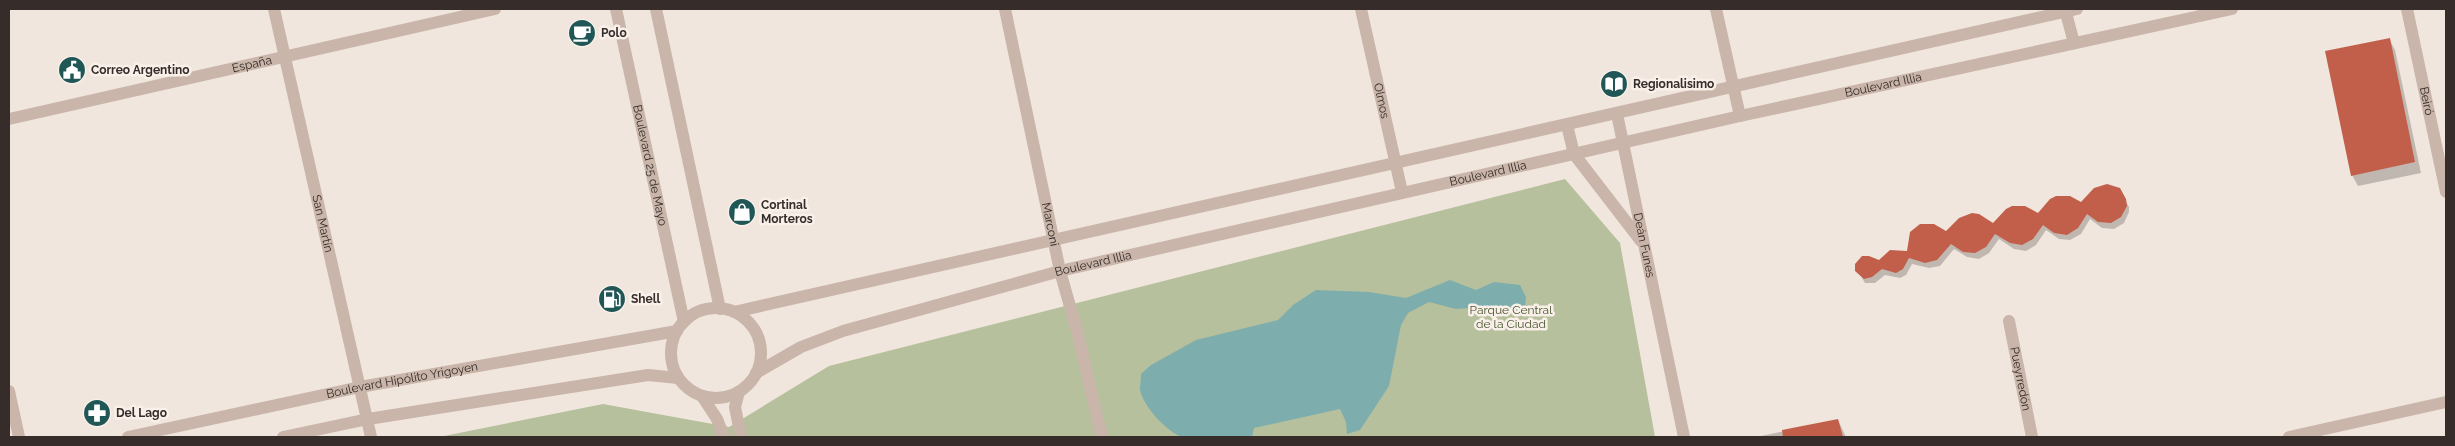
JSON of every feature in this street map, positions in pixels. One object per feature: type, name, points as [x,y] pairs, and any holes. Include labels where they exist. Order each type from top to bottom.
[{"type":"street","name":"San Martín","points":[[274,9],[371,437]]},
{"type":"street","name":"España","points":[[9,119],[495,9]]},
{"type":"street","name":"Boulevard 25 de Mayo","points":[[616,9],[680,326],[671,354],[673,367],[678,378]]},
{"type":"street","points":[[656,9],[720,309]]},
{"type":"street","name":"Marconi","points":[[1005,9],[1060,272],[1077,331],[1102,437]]},
{"type":"street","name":"Olmos","points":[[1361,9],[1402,192]]},
{"type":"street","points":[[1716,9],[1740,116]]},
{"type":"street","name":"Boulevard Illia","points":[[756,373],[801,347],[843,331],[1060,272],[1622,142],[2232,9]]},
{"type":"street","name":"Beiró","points":[[2406,9],[2446,192]]},
{"type":"street","points":[[734,312],[1055,242],[1396,162],[1617,114],[1732,86],[2069,10],[2074,43]]},
{"type":"street","name":"Deán Funes","points":[[1617,114],[1684,437]]},
{"type":"street","points":[[1567,125],[1574,154],[1644,245]]},
{"type":"street","points":[[680,326],[694,314],[707,309],[720,309],[734,312],[746,320],[755,331],[760,345],[760,359],[756,373],[739,392],[735,407],[742,437]]},
{"type":"street","name":"Pueyrredón","points":[[2009,321],[2032,437]]},
{"type":"street","name":"Boulevard Hipólito Yrigoyen","points":[[128,437],[360,388],[680,326]]},
{"type":"street","points":[[283,437],[368,419],[648,375],[678,378],[688,389],[702,396],[714,398],[739,392]]},
{"type":"street","points":[[9,391],[19,437]]},
{"type":"street","points":[[702,396],[717,419],[724,437]]},
{"type":"street","points":[[2289,437],[2446,402]]},
{"type":"green space","name":"Parque Central de la Ciudad","points":[[1565,179],[1620,243],[1655,437],[439,437],[603,404],[729,427],[829,366]]},
{"type":"water","points":[[1450,280],[1476,290],[1494,282],[1520,285],[1526,297],[1525,307],[1515,312],[1486,307],[1456,309],[1429,302],[1408,313],[1401,325],[1389,386],[1360,430],[1347,434],[1346,422],[1340,409],[1254,428],[1252,437],[1182,437],[1169,430],[1156,418],[1142,397],[1140,390],[1141,374],[1151,365],[1196,340],[1278,320],[1293,305],[1316,290],[1369,292],[1406,298]]},
{"type":"building","points":[[2390,38],[2415,162],[2351,176],[2325,51]]},
{"type":"building","points":[[2107,184],[2120,188],[2126,199],[2127,206],[2121,217],[2111,223],[2098,222],[2087,214],[2078,228],[2067,235],[2054,233],[2043,225],[2033,239],[2022,245],[2010,243],[1995,234],[1986,247],[1975,253],[1963,252],[1951,244],[1937,260],[1925,263],[1909,258],[1903,269],[1896,273],[1882,269],[1872,277],[1864,279],[1855,271],[1855,264],[1862,256],[1869,256],[1879,260],[1890,250],[1907,251],[1910,232],[1920,224],[1934,224],[1946,231],[1959,218],[1972,213],[1979,214],[1993,223],[2006,209],[2012,206],[2025,206],[2038,213],[2050,199],[2056,196],[2070,196],[2081,202],[2094,188]]},
{"type":"building","points":[[1838,419],[1843,437],[1783,437],[1782,430]]},
{"type":"place","name":"Polo","points":[[582,33]]},
{"type":"place","name":"Correo Argentino","points":[[72,70]]},
{"type":"place","name":"Regionalisimo","points":[[1614,84]]},
{"type":"place","name":"Cortinal Morteros","points":[[742,212]]},
{"type":"place","name":"Shell","points":[[612,299]]},
{"type":"place","name":"Del Lago","points":[[97,413]]}]
